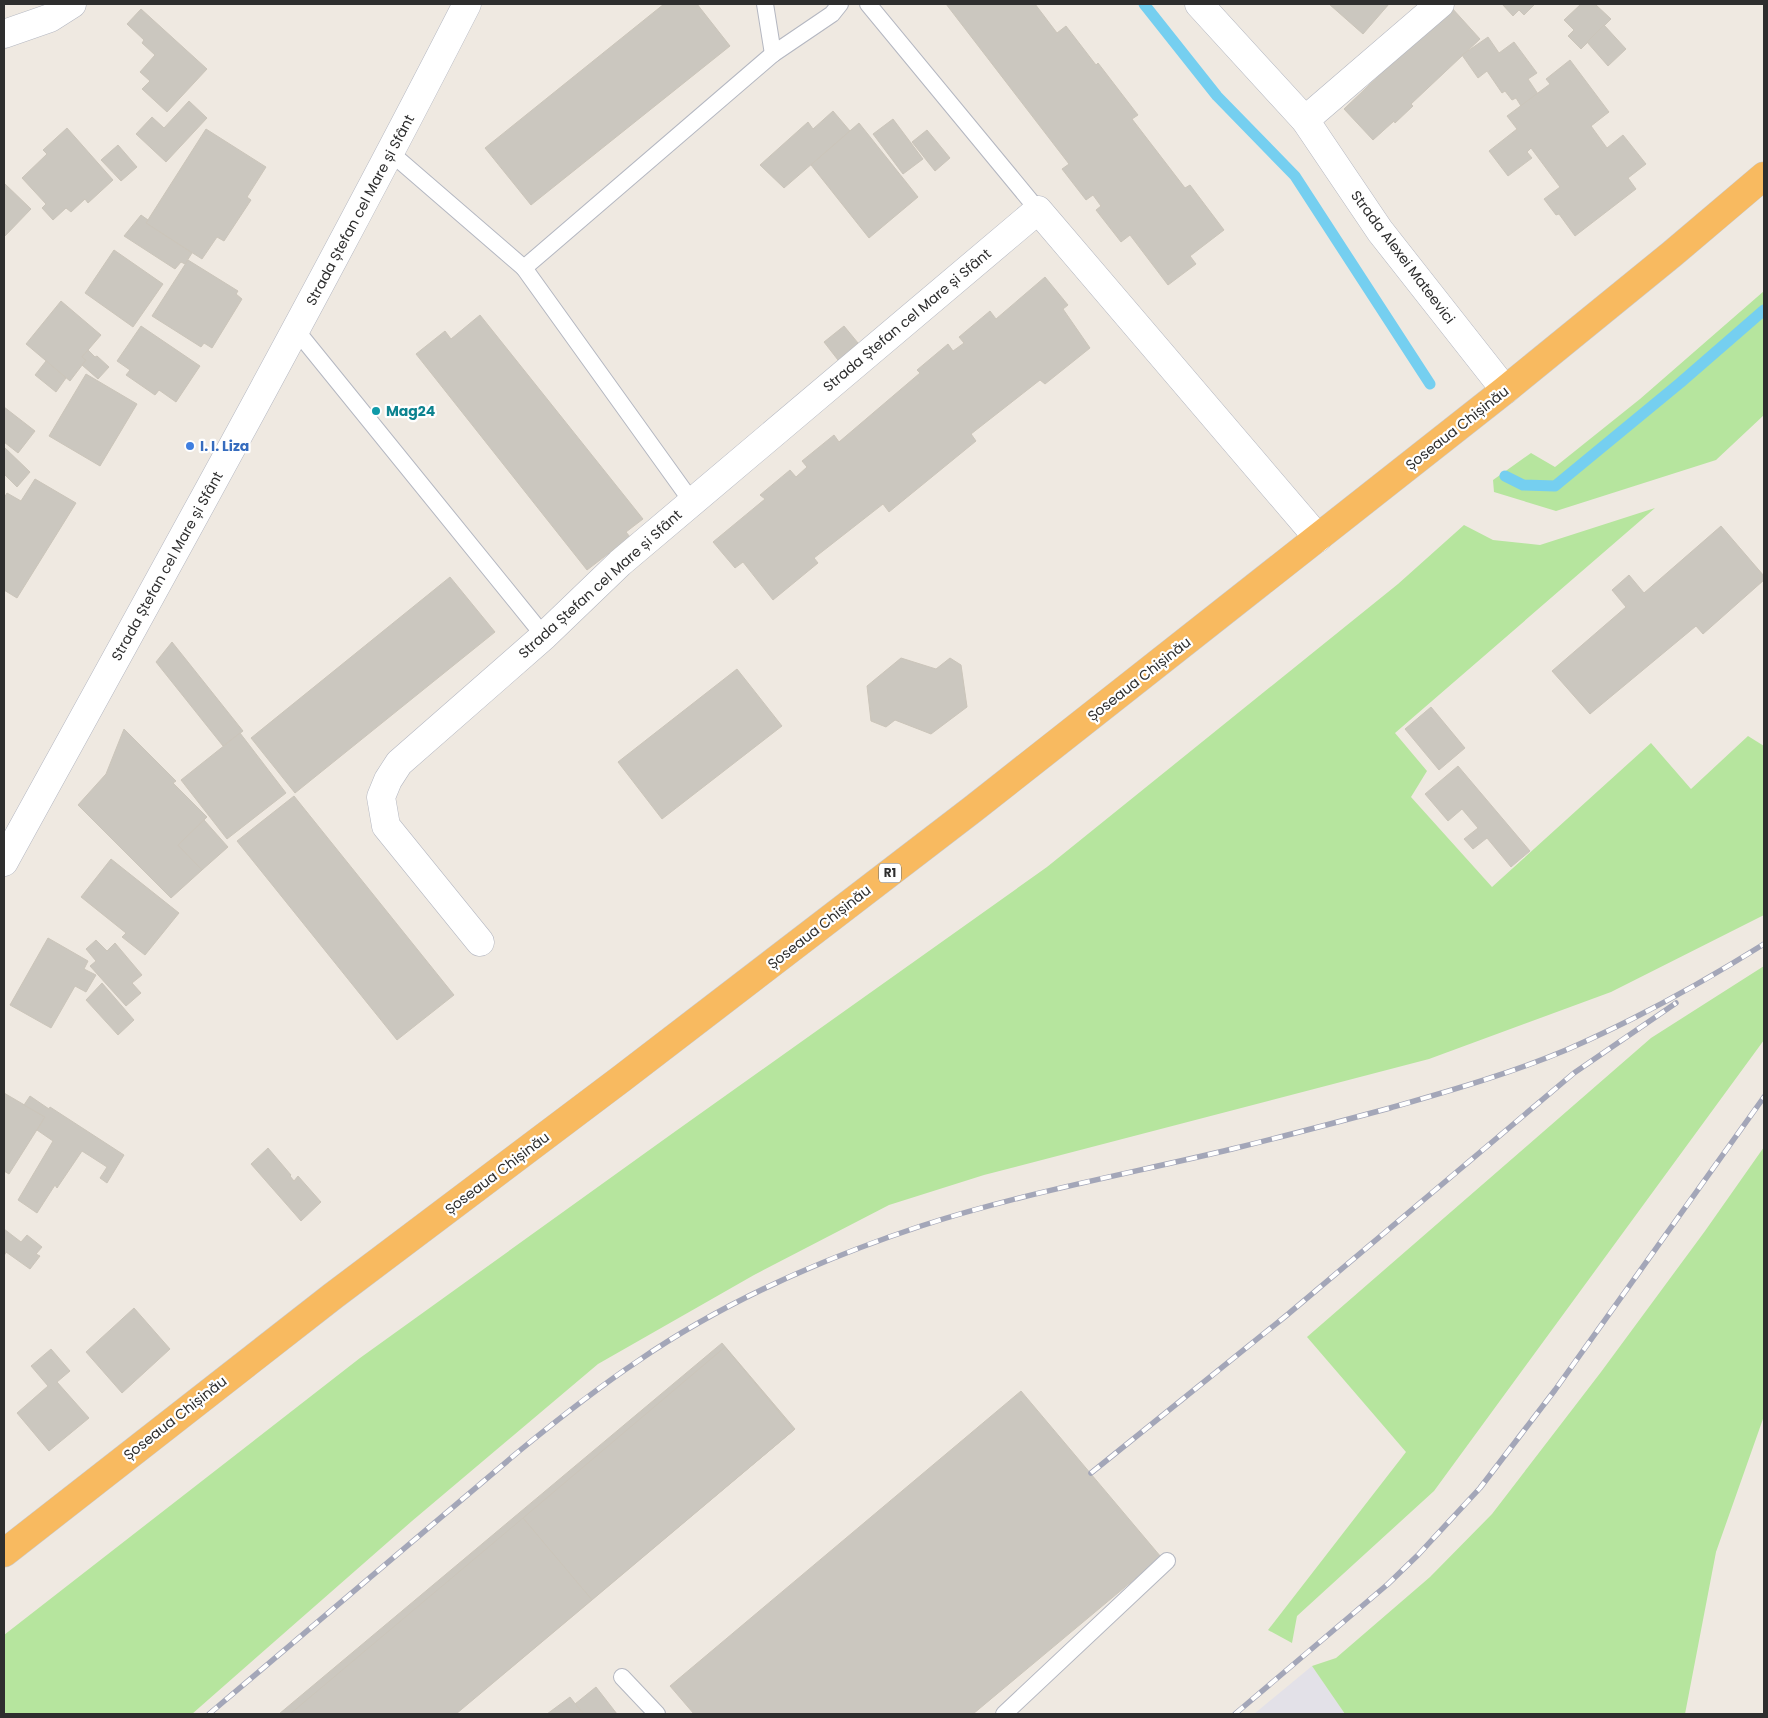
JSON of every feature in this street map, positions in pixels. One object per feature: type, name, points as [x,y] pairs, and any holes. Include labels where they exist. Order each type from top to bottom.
[{"type":"highway","name":"Șoseaua Chișinău","points":[[4,1553],[333,1296],[621,1080],[965,815],[1506,390],[1764,176]]},
{"type":"street","points":[[4,34],[50,18],[72,4]]},
{"type":"street","name":"Strada Ștefan cel Mare și Sfânt","points":[[4,862],[296,330],[391,153],[467,4]]},
{"type":"street","name":"Strada Alexei Mateevici","points":[[1199,4],[1305,120],[1380,231],[1506,390]]},
{"type":"street","points":[[1305,120],[1440,4]]},
{"type":"street","points":[[1038,210],[1318,538]]},
{"type":"street","name":"Strada Ștefan cel Mare și Sfânt","points":[[480,942],[386,826],[381,797],[388,780],[399,763],[544,636],[620,563],[1038,210]]},
{"type":"lane","points":[[764,4],[773,54]]},
{"type":"lane","points":[[524,268],[773,54],[832,14],[840,4]]},
{"type":"lane","points":[[868,4],[1038,210]]},
{"type":"lane","points":[[391,153],[524,268],[692,502]]},
{"type":"lane","points":[[296,330],[544,636]]},
{"type":"lane","points":[[1004,1714],[1167,1561]]},
{"type":"lane","points":[[622,1677],[657,1714]]},
{"type":"shaded area","points":[[1312,1666],[1345,1714],[1254,1714]]},
{"type":"green space","points":[[1764,291],[1764,415],[1716,460],[1556,511],[1494,492],[1493,480],[1531,453],[1555,467],[1640,399]]},
{"type":"green space","points":[[1655,508],[1395,733],[1427,771],[1411,797],[1492,887],[1651,743],[1691,789],[1748,736],[1764,746],[1764,915],[1611,992],[1429,1059],[984,1175],[889,1205],[754,1275],[598,1364],[412,1521],[192,1714],[4,1714],[4,1635],[360,1358],[1047,867],[1398,584],[1464,525],[1493,540],[1540,545]]},
{"type":"green space","points":[[1764,966],[1764,1040],[1434,1491],[1297,1616],[1292,1643],[1268,1630],[1406,1452],[1307,1337],[1651,1038]]},
{"type":"green space","points":[[1764,1147],[1764,1416],[1716,1552],[1685,1714],[1345,1714],[1312,1666],[1336,1658],[1430,1577],[1492,1514],[1601,1372],[1705,1231]]},
{"type":"building","points":[[664,4],[697,4],[730,46],[531,205],[485,148]]},
{"type":"building","points":[[946,4],[1035,4],[1057,33],[1066,26],[1096,65],[1098,63],[1138,115],[1132,119],[1185,188],[1190,185],[1224,230],[1190,256],[1196,264],[1168,285],[1130,235],[1121,242],[1096,210],[1101,206],[1093,195],[1086,200],[1062,169],[1069,164]]},
{"type":"building","points":[[1329,4],[1389,4],[1363,34]]},
{"type":"building","points":[[1502,4],[1535,4],[1524,15],[1519,10],[1513,16]]},
{"type":"building","points":[[1581,4],[1595,4],[1611,19],[1581,49],[1568,36],[1574,30],[1564,20]]},
{"type":"building","points":[[1451,7],[1480,39],[1411,104],[1413,106],[1395,123],[1394,121],[1373,140],[1344,109]]},
{"type":"building","points":[[141,9],[207,69],[167,112],[142,89],[150,81],[140,72],[155,55],[142,43],[144,40],[127,24]]},
{"type":"building","points":[[1604,25],[1626,49],[1608,66],[1587,42]]},
{"type":"building","points":[[1488,37],[1499,53],[1514,42],[1537,73],[1528,79],[1538,94],[1521,106],[1516,98],[1512,100],[1505,91],[1502,93],[1487,71],[1478,78],[1462,55]]},
{"type":"building","points":[[1570,60],[1609,112],[1591,126],[1607,148],[1623,135],[1646,164],[1628,178],[1636,189],[1575,236],[1559,214],[1556,215],[1544,199],[1560,187],[1531,148],[1527,152],[1532,158],[1508,176],[1489,151],[1517,129],[1507,116],[1550,84],[1546,79]]},
{"type":"building","points":[[189,101],[207,118],[166,162],[136,134],[152,117],[164,128]]},
{"type":"building","points":[[833,111],[850,131],[784,188],[760,165],[808,122],[813,129]]},
{"type":"building","points":[[893,119],[923,159],[903,174],[873,134]]},
{"type":"building","points":[[859,123],[918,197],[869,238],[811,165]]},
{"type":"building","points":[[67,128],[113,180],[88,203],[85,199],[71,212],[66,208],[53,220],[42,208],[46,204],[22,178],[47,154],[43,150]]},
{"type":"building","points":[[206,129],[266,167],[247,197],[251,200],[224,241],[217,237],[202,259],[146,223]]},
{"type":"building","points":[[927,130],[950,158],[935,171],[912,142]]},
{"type":"building","points":[[118,145],[137,167],[121,181],[101,160]]},
{"type":"building","points":[[4,183],[31,209],[4,237]]},
{"type":"building","points":[[141,215],[148,220],[146,223],[192,253],[185,264],[181,262],[175,269],[124,236]]},
{"type":"building","points":[[114,250],[163,284],[133,327],[85,293]]},
{"type":"building","points":[[188,260],[238,291],[236,294],[242,299],[212,348],[204,343],[201,347],[152,316]]},
{"type":"building","points":[[1045,277],[1068,305],[1063,309],[1090,348],[1045,384],[1040,380],[971,434],[976,441],[889,512],[883,504],[814,558],[818,563],[773,600],[743,562],[735,568],[713,542],[765,499],[760,495],[790,470],[796,477],[807,467],[802,461],[834,435],[839,442],[920,373],[917,370],[948,344],[953,351],[964,343],[959,337],[990,311],[996,319]]},
{"type":"building","points":[[61,301],[101,335],[82,357],[86,360],[70,381],[26,344]]},
{"type":"building","points":[[480,315],[643,519],[626,532],[630,537],[587,570],[416,354],[445,331],[451,339]]},
{"type":"building","points":[[141,326],[200,366],[176,402],[159,390],[155,395],[126,375],[130,370],[117,361]]},
{"type":"building","points":[[844,326],[858,343],[838,360],[824,342]]},
{"type":"building","points":[[88,350],[109,367],[98,379],[82,365],[86,360],[82,357]]},
{"type":"building","points":[[46,361],[66,378],[56,392],[35,375]]},
{"type":"building","points":[[86,374],[137,404],[100,466],[49,436]]},
{"type":"building","points":[[4,407],[35,431],[18,453],[4,442]]},
{"type":"building","points":[[4,447],[30,472],[17,487],[4,474]]},
{"type":"building","points":[[35,479],[76,503],[17,598],[4,590],[4,498],[7,493],[21,501]]},
{"type":"building","points":[[1721,526],[1764,576],[1764,580],[1703,634],[1696,626],[1590,714],[1552,671],[1626,607],[1612,590],[1629,575],[1644,593]]},
{"type":"building","points":[[450,577],[495,632],[295,793],[251,738]]},
{"type":"building","points":[[172,642],[243,731],[223,746],[156,662]]},
{"type":"building","points":[[901,658],[936,669],[950,658],[961,665],[967,707],[931,734],[895,720],[886,727],[871,721],[867,686]]},
{"type":"building","points":[[737,669],[782,726],[662,819],[618,762]]},
{"type":"building","points":[[1431,707],[1465,748],[1439,770],[1405,729]]},
{"type":"building","points":[[124,729],[176,781],[173,783],[207,817],[178,845],[202,870],[171,898],[78,805],[106,774]]},
{"type":"building","points":[[240,733],[286,793],[227,839],[181,780]]},
{"type":"building","points":[[1458,766],[1530,851],[1511,867],[1487,838],[1473,849],[1464,839],[1478,828],[1462,809],[1448,821],[1425,794]]},
{"type":"building","points":[[294,796],[454,995],[397,1040],[237,841]]},
{"type":"building","points":[[204,820],[228,847],[202,870],[178,845]]},
{"type":"building","points":[[111,859],[179,913],[145,955],[122,937],[126,933],[81,897]]},
{"type":"building","points":[[48,938],[88,961],[84,969],[96,975],[86,992],[75,986],[51,1028],[10,1005]]},
{"type":"building","points":[[96,940],[107,951],[115,943],[142,975],[132,983],[141,993],[126,1006],[90,966],[96,961],[86,949]]},
{"type":"building","points":[[102,983],[134,1020],[118,1035],[86,1000]]},
{"type":"building","points":[[4,1093],[45,1117],[9,1174],[4,1171]]},
{"type":"building","points":[[30,1096],[124,1155],[107,1183],[100,1178],[107,1167],[82,1151],[57,1188],[55,1185],[37,1213],[18,1200],[53,1141],[37,1130],[45,1117],[24,1105]]},
{"type":"building","points":[[268,1148],[294,1181],[298,1176],[321,1202],[301,1221],[251,1164]]},
{"type":"building","points":[[4,1229],[21,1242],[27,1235],[42,1247],[36,1254],[40,1256],[30,1269],[6,1252],[4,1256]]},
{"type":"building","points":[[134,1308],[170,1349],[122,1393],[86,1352]]},
{"type":"building","points":[[722,1343],[795,1429],[509,1669],[454,1714],[279,1714]]},
{"type":"building","points":[[725,1347],[794,1430],[592,1600],[523,1518]]},
{"type":"building","points":[[51,1349],[70,1371],[57,1382],[89,1418],[49,1451],[17,1413],[48,1386],[31,1366]]},
{"type":"building","points":[[1021,1391],[1161,1557],[973,1714],[694,1714],[670,1686]]},
{"type":"building","points":[[523,1518],[592,1600],[456,1714],[290,1714]]},
{"type":"building","points":[[596,1687],[617,1714],[584,1714],[575,1704]]},
{"type":"building","points":[[570,1697],[583,1714],[547,1714]]},
{"type":"waterway","points":[[1144,4],[1217,96],[1295,176],[1430,384]]},
{"type":"waterway","points":[[1505,476],[1523,485],[1555,486],[1680,383],[1764,310]]},
{"type":"railway","points":[[209,1714],[518,1452],[562,1417],[638,1361],[704,1320],[739,1301],[847,1253],[959,1214],[1311,1129],[1479,1082],[1523,1067],[1566,1050],[1642,1014],[1764,944]]},
{"type":"railway","points":[[1091,1473],[1287,1315],[1574,1073],[1676,1003]]},
{"type":"railway","points":[[1235,1714],[1388,1584],[1418,1555],[1480,1488],[1555,1390],[1764,1097]]},
{"type":"place","name":"Mag24","points":[[376,411]]},
{"type":"place","name":"I. I. Liza","points":[[190,446]]}]
